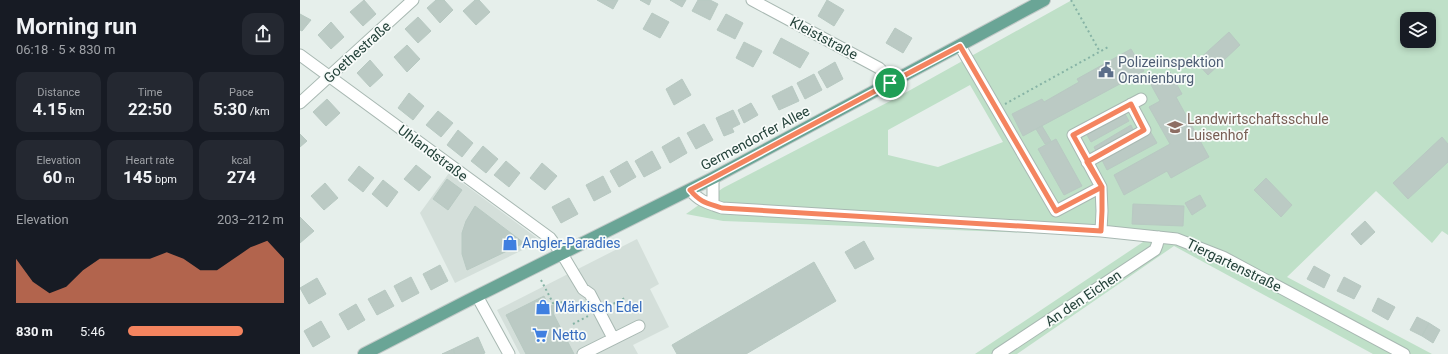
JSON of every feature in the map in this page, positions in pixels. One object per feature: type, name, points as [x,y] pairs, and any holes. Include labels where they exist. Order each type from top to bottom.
[{"type":"main road","name":"Germendorfer Allee","points":[[364,354],[690,190],[1044,0]]},
{"type":"street","name":"Goethestraße","points":[[300,103],[414,0]]},
{"type":"street","name":"Kleiststraße","points":[[752,0],[878,68],[883,72],[890,83]]},
{"type":"street","points":[[960,46],[1056,211],[1058,215],[1057,228]]},
{"type":"street","name":"Uhlandstraße","points":[[300,55],[550,238],[562,254],[583,288],[590,294],[613,338]]},
{"type":"street","points":[[1087,162],[1144,130],[1136,101],[1073,135],[1087,162],[1102,187],[1101,231]]},
{"type":"street","points":[[713,178],[713,205]]},
{"type":"street","points":[[1056,211],[1102,187]]},
{"type":"street","name":"Tiergartenstraße","points":[[690,190],[704,203],[722,208],[1057,228],[1177,239],[1223,257],[1404,354]]},
{"type":"street","name":"An den Eichen","points":[[998,354],[1155,250],[1158,237]]},
{"type":"street","points":[[477,296],[509,354]]},
{"type":"street","points":[[583,354],[639,326]]},
{"type":"path","points":[[1071,0],[1100,52]]},
{"type":"path","points":[[997,109],[1110,46]]},
{"type":"path","points":[[541,280],[553,303],[559,300],[562,303],[558,306]]},
{"type":"shaded area","points":[[449,173],[541,241],[455,283],[420,213]]},
{"type":"shaded area","points":[[637,239],[659,284],[650,289],[669,327],[633,345],[638,354],[520,354],[497,310]]},
{"type":"green space","points":[[1072,0],[1448,0],[1448,235],[1442,231],[1432,243],[1376,191],[1287,277],[1432,354],[1373,354],[1174,246],[1017,354],[975,354],[1146,240],[1136,237],[723,221],[686,214],[723,188],[896,98]],"holes":[[[970,85],[1003,142],[938,167],[888,155],[888,130]]]},
{"type":"building","points":[[364,0],[376,14],[363,26],[350,12]]},
{"type":"building","points":[[436,0],[444,0],[453,10],[440,23],[427,8]]},
{"type":"building","points":[[475,0],[479,0],[490,12],[476,25],[463,11]]},
{"type":"building","points":[[597,0],[618,0],[613,9]]},
{"type":"building","points":[[640,0],[651,0],[649,5]]},
{"type":"building","points":[[670,0],[686,0],[682,7]]},
{"type":"building","points":[[698,0],[710,0],[718,4],[710,20],[692,11]]},
{"type":"building","points":[[827,0],[844,10],[834,26],[818,16]]},
{"type":"building","points":[[652,13],[669,22],[660,38],[643,29]]},
{"type":"building","points":[[300,14],[311,20],[302,31],[300,30]]},
{"type":"building","points":[[726,14],[743,23],[735,39],[717,30]]},
{"type":"building","points":[[418,17],[431,31],[418,43],[405,29]]},
{"type":"building","points":[[331,22],[344,37],[331,49],[318,35]]},
{"type":"building","points":[[895,28],[912,38],[903,53],[886,43]]},
{"type":"building","points":[[1229,32],[1240,45],[1208,75],[1196,62]]},
{"type":"building","points":[[781,38],[809,53],[800,68],[773,53]]},
{"type":"building","points":[[744,42],[762,51],[753,67],[736,58]]},
{"type":"building","points":[[407,45],[420,59],[407,72],[394,57]]},
{"type":"building","points":[[1131,49],[1144,71],[1023,136],[1012,114],[1042,99],[1044,102],[1079,82],[1077,79]]},
{"type":"building","points":[[370,60],[383,75],[370,87],[357,73]]},
{"type":"building","points":[[835,62],[843,79],[827,88],[818,72]]},
{"type":"building","points":[[1170,72],[1182,94],[1176,97],[1209,157],[1171,178],[1167,171],[1124,195],[1114,175],[1170,144],[1149,107],[1160,101],[1150,83]]},
{"type":"building","points":[[814,74],[822,90],[805,99],[797,83]]},
{"type":"building","points":[[682,79],[691,95],[674,105],[666,89]]},
{"type":"building","points":[[792,86],[799,101],[779,110],[772,96]]},
{"type":"building","points":[[409,93],[424,106],[413,120],[398,108]]},
{"type":"building","points":[[327,99],[340,113],[326,126],[313,112]]},
{"type":"building","points":[[751,103],[758,115],[744,123],[738,110]]},
{"type":"building","points":[[733,110],[740,124],[732,128],[734,132],[724,136],[716,118]]},
{"type":"building","points":[[438,111],[453,123],[441,137],[426,125]]},
{"type":"building","points":[[1125,114],[1129,121],[1091,142],[1087,135]]},
{"type":"building","points":[[704,124],[713,140],[696,149],[687,133]]},
{"type":"building","points":[[1131,125],[1134,132],[1097,153],[1094,147]]},
{"type":"building","points":[[1042,126],[1051,141],[1045,144],[1036,129]]},
{"type":"building","points":[[458,130],[473,143],[462,157],[447,145]]},
{"type":"building","points":[[1150,131],[1157,143],[1107,170],[1101,158]]},
{"type":"building","points":[[300,134],[307,141],[300,147]]},
{"type":"building","points":[[679,137],[687,153],[670,163],[662,147]]},
{"type":"building","points":[[1442,137],[1448,144],[1448,162],[1408,199],[1393,183]]},
{"type":"building","points":[[1056,139],[1082,186],[1064,195],[1038,149]]},
{"type":"building","points":[[483,146],[498,159],[486,173],[471,161]]},
{"type":"building","points":[[652,151],[661,168],[644,177],[635,161]]},
{"type":"building","points":[[506,161],[520,173],[509,187],[494,175]]},
{"type":"building","points":[[627,161],[636,177],[619,187],[610,171]]},
{"type":"building","points":[[542,163],[557,176],[545,190],[530,178]]},
{"type":"building","points":[[416,165],[431,177],[419,191],[404,179]]},
{"type":"building","points":[[359,166],[374,178],[363,192],[348,180]]},
{"type":"building","points":[[603,176],[611,192],[594,201],[586,185]]},
{"type":"building","points":[[1266,178],[1292,205],[1281,217],[1254,190]]},
{"type":"building","points":[[447,179],[462,190],[448,210],[433,199]]},
{"type":"building","points":[[383,180],[398,192],[387,207],[372,194]]},
{"type":"building","points":[[325,183],[338,198],[324,210],[311,196]]},
{"type":"building","points":[[1200,195],[1206,206],[1192,215],[1185,203]]},
{"type":"building","points":[[569,198],[578,214],[561,223],[552,207]]},
{"type":"building","points":[[1133,204],[1184,206],[1183,226],[1132,224]]},
{"type":"building","points":[[475,206],[524,243],[467,270],[462,254],[462,233],[466,221]]},
{"type":"building","points":[[300,217],[314,231],[300,243]]},
{"type":"building","points":[[1365,221],[1375,232],[1361,245],[1351,234]]},
{"type":"building","points":[[864,241],[874,259],[855,269],[845,252]]},
{"type":"building","points":[[814,262],[836,301],[746,354],[677,354],[672,345]]},
{"type":"building","points":[[440,265],[448,281],[431,290],[423,274]]},
{"type":"building","points":[[1314,266],[1330,275],[1324,288],[1307,279]]},
{"type":"building","points":[[411,277],[419,293],[402,302],[394,286]]},
{"type":"building","points":[[1344,277],[1361,286],[1354,299],[1337,291]]},
{"type":"building","points":[[317,278],[326,294],[309,304],[300,288]]},
{"type":"building","points":[[385,290],[394,306],[377,315],[368,299]]},
{"type":"building","name":"Netto","points":[[544,296],[549,307],[557,303],[560,310],[553,313],[574,354],[526,354],[506,315]]},
{"type":"building","points":[[1378,298],[1395,307],[1388,320],[1372,311]]},
{"type":"building","points":[[356,304],[365,320],[348,330],[339,314]]},
{"type":"building","points":[[1417,317],[1429,323],[1422,336],[1410,330]]},
{"type":"building","points":[[321,321],[330,337],[313,347],[304,331]]},
{"type":"building","points":[[1429,323],[1440,330],[1433,343],[1422,336]]},
{"type":"building","points":[[478,337],[485,353],[455,354],[453,349]]},
{"type":"building","points":[[453,349],[455,354],[442,354]]},
{"type":"place","name":"Polizeiinspektion Oranienburg","points":[[1106,70]]},
{"type":"place","name":"Landwirtschaftsschule Luisenhof","points":[[1175,127]]},
{"type":"place","name":"Angler-Paradies","points":[[510,243]]},
{"type":"place","name":"Märkisch Edel","points":[[543,307]]},
{"type":"place","name":"Netto","points":[[540,335]]},
{"type":"route","points":[[890,83],[690,190],[704,203],[722,208],[1101,231],[1102,187],[1087,162],[1144,130],[1131,104],[1073,135],[1102,187],[1056,211],[1026,162],[960,46],[890,83]]}]
